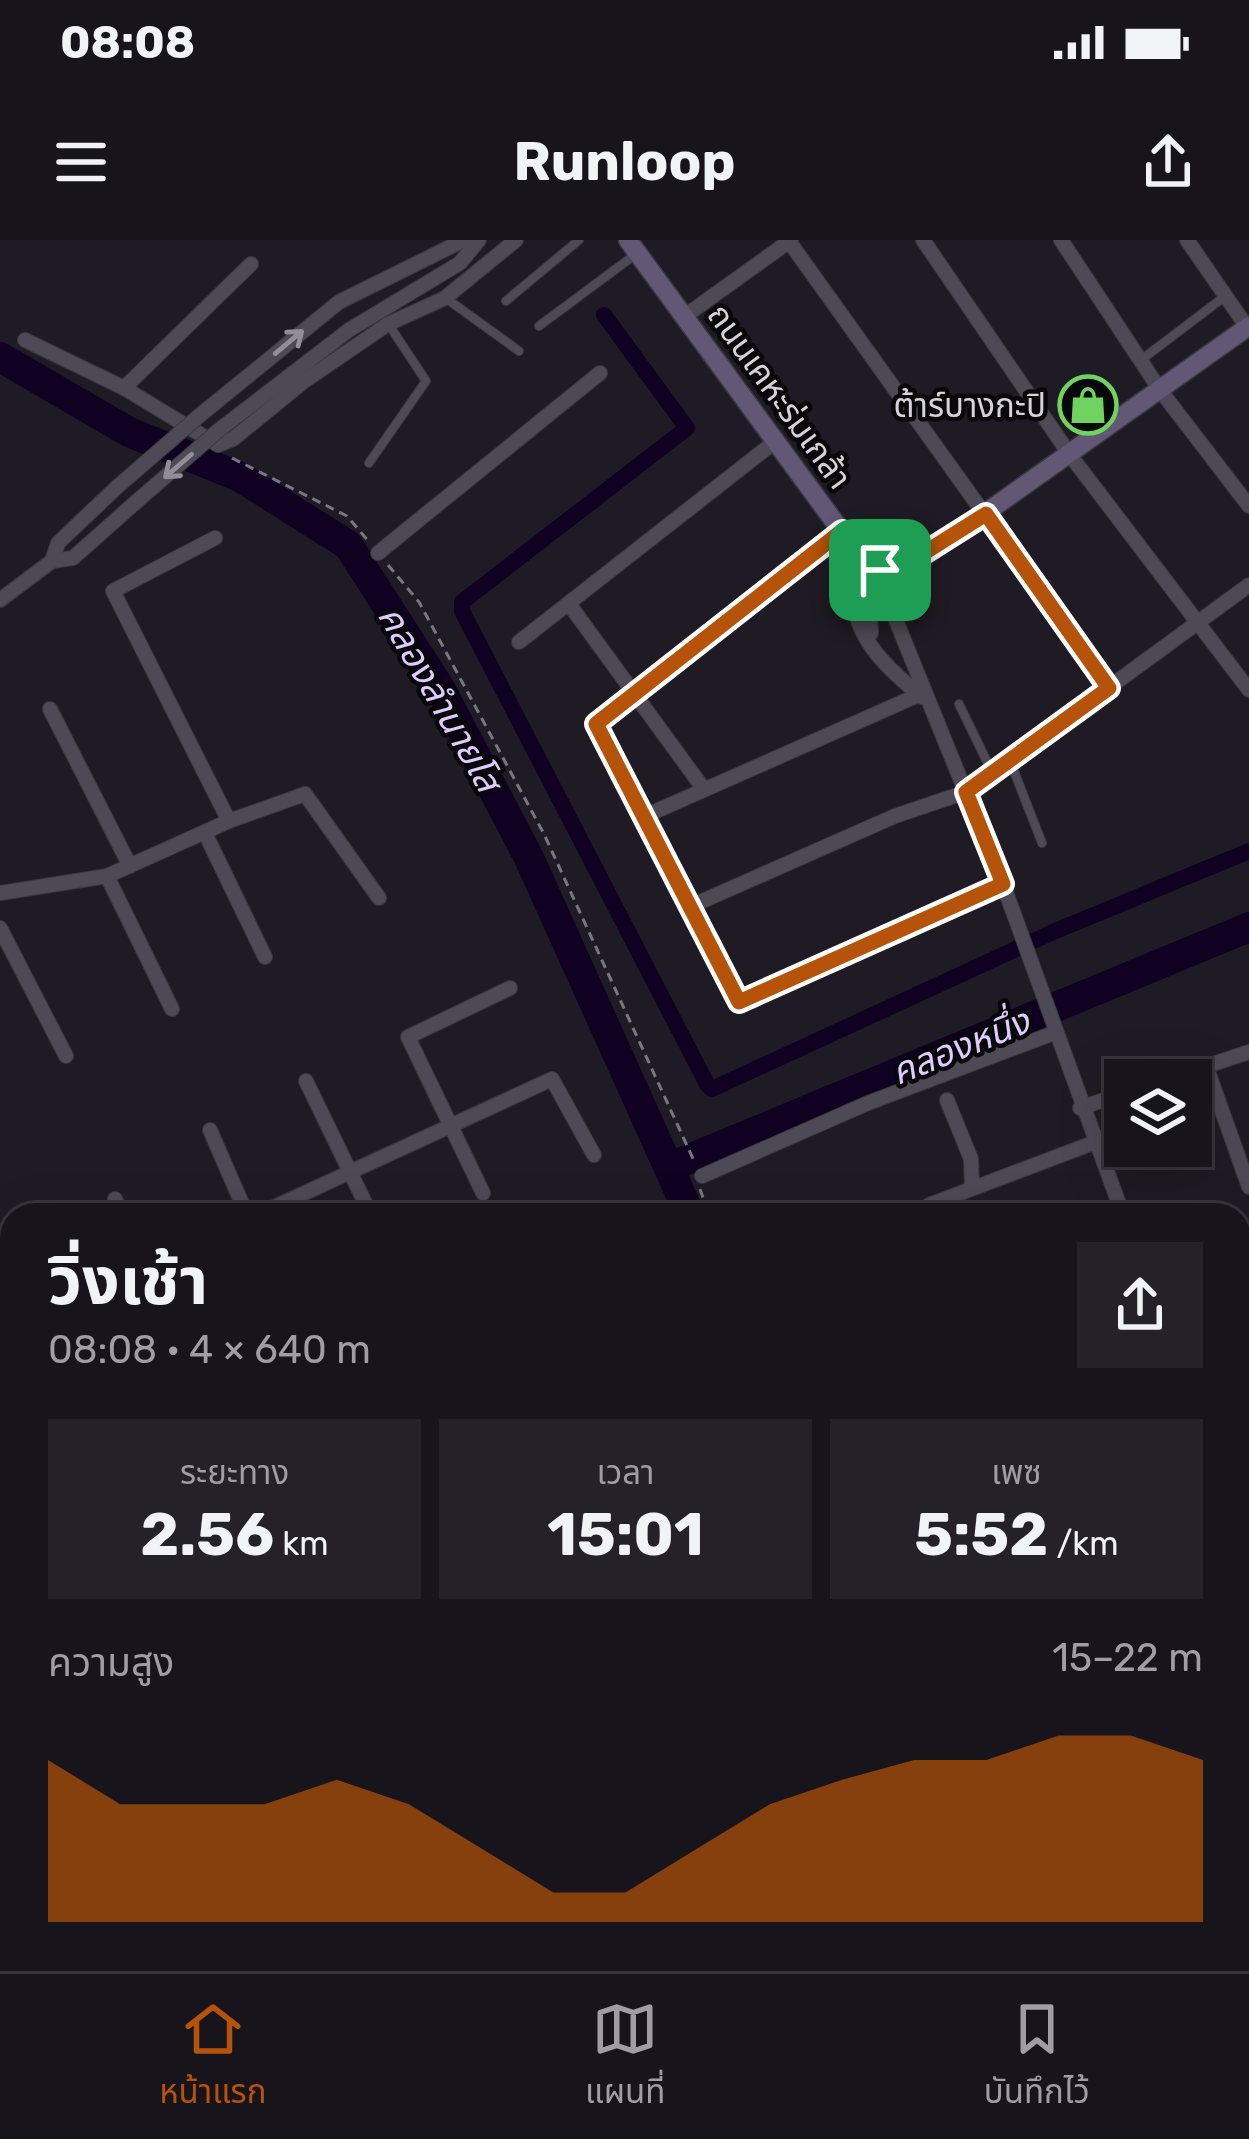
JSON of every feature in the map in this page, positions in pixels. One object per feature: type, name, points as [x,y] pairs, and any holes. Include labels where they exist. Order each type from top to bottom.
[{"type":"street","points":[[52,561],[58,543],[117,487],[339,302],[464,240]]},
{"type":"street","points":[[0,600],[52,561],[73,558],[219,430],[349,330],[460,263],[479,240]]},
{"type":"street","points":[[25,340],[124,388],[212,443],[225,445],[388,324],[445,298],[516,240]]},
{"type":"street","points":[[1061,240],[1160,390],[1249,506]]},
{"type":"street","points":[[879,655],[866,612],[903,568],[1248,328],[1187,240]]},
{"type":"street","points":[[685,316],[789,241],[1109,688]]},
{"type":"street","points":[[930,243],[1070,455],[1249,690]]},
{"type":"street","name":"ถนนเคหะร่มเกล้า","points":[[633,247],[866,562],[903,568]]},
{"type":"street","points":[[124,388],[251,264]]},
{"type":"street","points":[[378,553],[600,373]]},
{"type":"street","points":[[519,642],[778,440]]},
{"type":"street","points":[[846,537],[849,606],[879,655],[923,696]]},
{"type":"street","points":[[846,537],[634,689],[595,728],[646,816],[739,1002],[1003,884]]},
{"type":"street","points":[[215,538],[113,591],[229,821]]},
{"type":"street","points":[[903,568],[893,613],[1003,884],[1118,1203]]},
{"type":"street","points":[[689,907],[895,816],[966,792],[1249,585]]},
{"type":"street","points":[[568,604],[704,788]]},
{"type":"street","points":[[646,816],[923,696]]},
{"type":"street","points":[[50,709],[130,866]]},
{"type":"street","points":[[0,893],[107,876],[229,821],[305,794],[379,898]]},
{"type":"street","points":[[205,833],[265,957]]},
{"type":"street","points":[[107,876],[172,1009]]},
{"type":"street","points":[[0,928],[66,1056]]},
{"type":"street","points":[[482,1193],[408,1036],[510,988]]},
{"type":"street","points":[[702,1176],[1052,1028]]},
{"type":"street","points":[[1212,1064],[1249,1052]]},
{"type":"street","points":[[282,1203],[552,1079],[594,1155]]},
{"type":"street","points":[[306,1081],[365,1203]]},
{"type":"street","points":[[1212,1083],[1249,1187]]},
{"type":"street","points":[[946,1100],[971,1159],[972,1189]]},
{"type":"street","points":[[1080,1108],[1104,1100]]},
{"type":"street","points":[[209,1130],[242,1203]]},
{"type":"street","points":[[934,1203],[1093,1143]]},
{"type":"street","points":[[116,1199],[118,1203]]},
{"type":"lane","points":[[506,301],[579,240]]},
{"type":"lane","points":[[538,326],[633,247]]},
{"type":"lane","points":[[1141,360],[1226,296]]},
{"type":"lane","points":[[445,298],[519,351]]},
{"type":"lane","points":[[369,464],[426,381],[388,324]]},
{"type":"lane","points":[[959,704],[993,773]]},
{"type":"lane","points":[[1010,761],[1042,843]]},
{"type":"path","points":[[224,454],[347,516],[419,602],[544,834],[702,1176],[699,1194],[703,1203]]},
{"type":"waterway","points":[[604,315],[687,428],[462,602],[462,611],[712,1089],[1053,932],[1249,851]]},
{"type":"waterway","name":"คลองลำนายโส","points":[[0,357],[129,432],[240,477],[348,545],[440,688],[529,858],[685,1203]]},
{"type":"waterway","name":"คลองหนึ่ง","points":[[672,1166],[1249,927]]},
{"type":"place","name":"ต้าร์บางกะปิ","points":[[1088,405]]},
{"type":"route","points":[[986,514],[1109,688],[966,792],[1003,884],[739,1002],[596,724],[634,689],[842,531],[866,562],[880,570],[894,572],[912,565],[986,514]]}]
